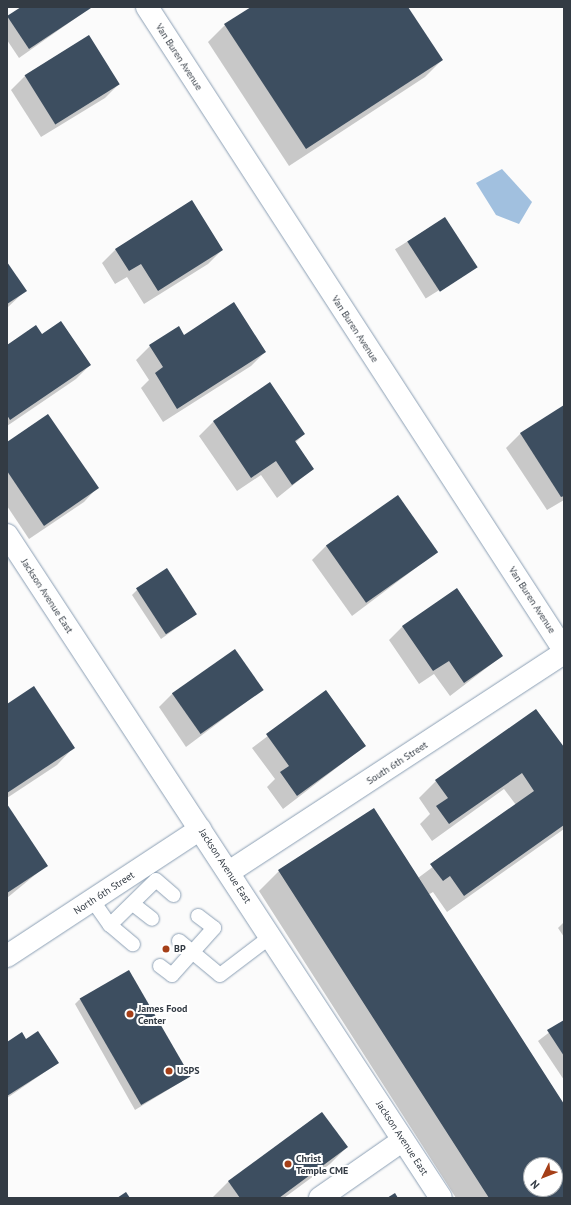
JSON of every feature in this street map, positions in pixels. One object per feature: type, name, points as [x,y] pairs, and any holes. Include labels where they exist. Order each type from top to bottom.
[{"type":"street","name":"Van Buren Avenue","points":[[147,7],[564,652]]},
{"type":"street","name":"Jackson Avenue East","points":[[7,535],[441,1198]]},
{"type":"street","name":"South 6th Street","points":[[229,872],[564,652]]},
{"type":"street","name":"North 6th Street","points":[[7,956],[93,901],[200,829]]},
{"type":"street","points":[[320,1198],[403,1140]]},
{"type":"lane","points":[[110,925],[156,880],[173,895]]},
{"type":"lane","points":[[93,901],[110,925],[133,944]]},
{"type":"lane","points":[[133,904],[152,919]]},
{"type":"lane","points":[[160,966],[172,975],[214,928],[198,916]]},
{"type":"lane","points":[[179,941],[220,975],[270,937]]},
{"type":"water","points":[[502,169],[532,202],[519,224],[496,215],[476,183]]},
{"type":"building","points":[[21,7],[91,8],[29,49],[7,16]]},
{"type":"building","points":[[251,7],[408,7],[443,60],[306,149],[224,24]]},
{"type":"building","points":[[89,35],[120,84],[55,124],[25,75]]},
{"type":"building","points":[[192,200],[223,250],[158,291],[141,264],[129,271],[115,249]]},
{"type":"building","points":[[445,217],[478,267],[440,292],[407,242]]},
{"type":"building","points":[[7,262],[27,291],[7,304]]},
{"type":"building","points":[[234,302],[266,352],[177,409],[155,373],[163,367],[149,345],[179,326],[184,335]]},
{"type":"building","points":[[61,321],[91,365],[10,420],[7,415],[7,345],[36,325],[42,334]]},
{"type":"building","points":[[270,382],[305,434],[295,441],[314,469],[292,485],[276,461],[251,478],[213,421]]},
{"type":"building","points":[[564,405],[564,496],[561,497],[520,433]]},
{"type":"building","points":[[48,414],[99,488],[44,526],[7,471],[7,442]]},
{"type":"building","points":[[398,495],[438,552],[366,603],[326,545]]},
{"type":"building","points":[[167,568],[197,614],[166,634],[136,588]]},
{"type":"building","points":[[457,588],[503,656],[464,683],[449,661],[433,671],[402,626]]},
{"type":"building","points":[[235,649],[264,690],[201,734],[172,693]]},
{"type":"building","points":[[34,686],[75,748],[7,793],[7,704]]},
{"type":"building","points":[[326,690],[366,746],[297,796],[280,772],[289,766],[266,734]]},
{"type":"building","points":[[536,709],[564,747],[564,825],[464,896],[450,876],[443,881],[430,864],[534,791],[522,773],[449,824],[436,806],[448,798],[435,780]]},
{"type":"building","points":[[7,804],[48,866],[7,893]]},
{"type":"building","points":[[374,808],[564,1104],[564,1198],[489,1198],[278,870]]},
{"type":"building","points":[[129,970],[190,1077],[141,1105],[80,998]]},
{"type":"building","points":[[564,1020],[564,1056],[547,1030]]},
{"type":"building","points":[[38,1031],[59,1063],[7,1096],[7,1042],[22,1032],[26,1039]]},
{"type":"building","name":"Christ Temple CME","points":[[322,1112],[348,1147],[279,1198],[240,1198],[228,1181]]},
{"type":"building","points":[[126,1192],[130,1198],[117,1198]]},
{"type":"building","points":[[395,1193],[398,1198],[387,1198]]},
{"type":"place","name":"BP","points":[[166,949]]},
{"type":"place","name":"James Food Center","points":[[130,1014]]},
{"type":"place","name":"USPS","points":[[169,1071]]},
{"type":"place","name":"Christ Temple CME","points":[[288,1164]]}]
